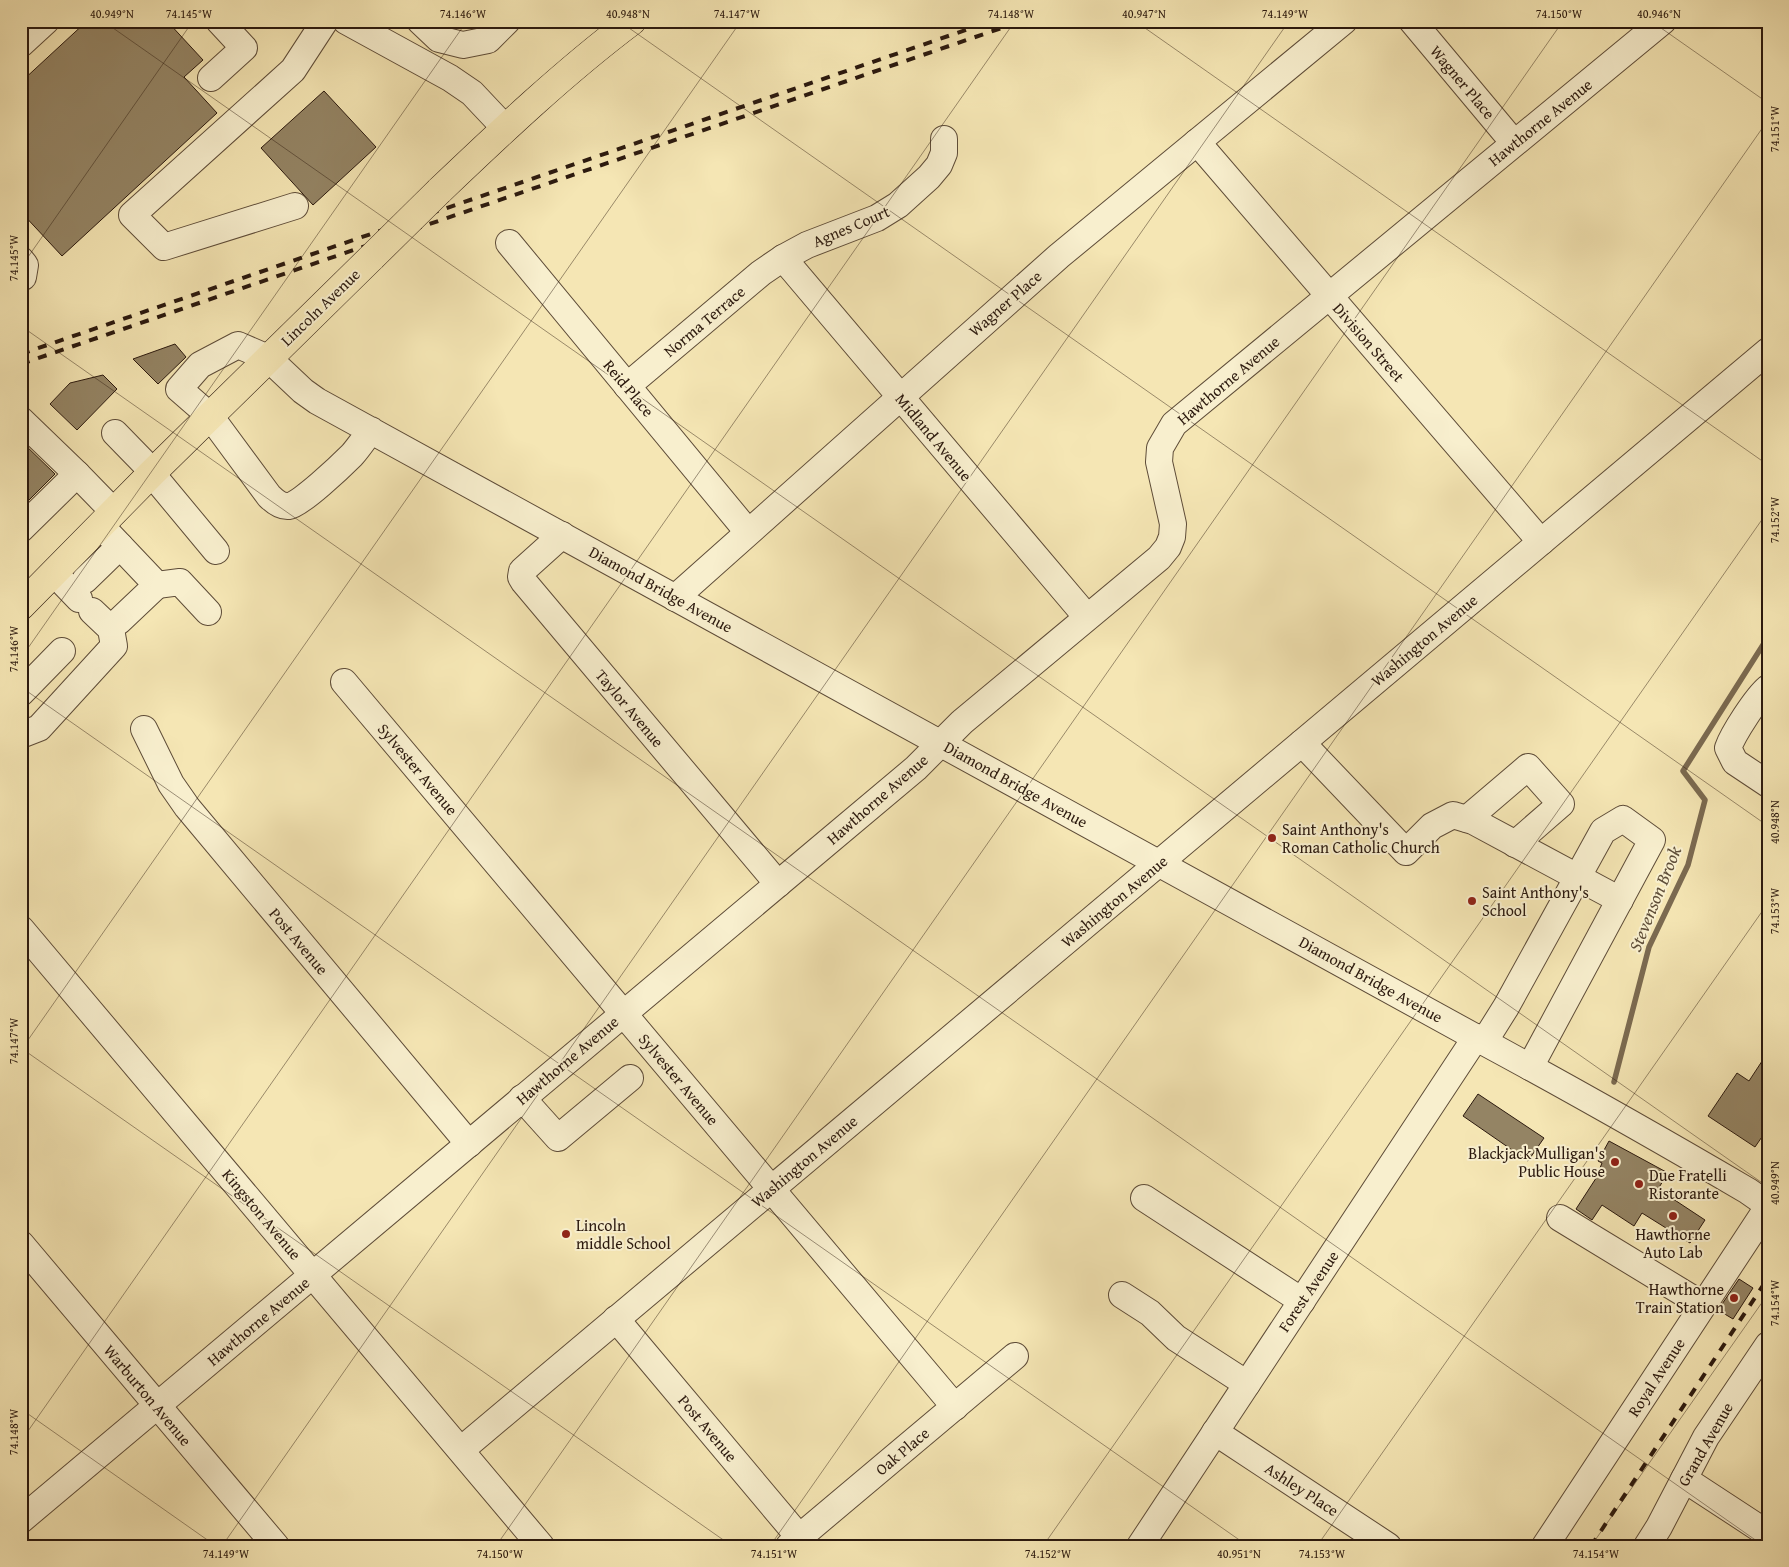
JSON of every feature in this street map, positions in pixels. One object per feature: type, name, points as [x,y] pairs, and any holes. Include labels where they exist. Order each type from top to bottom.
[{"type":"main road","name":"Lincoln Avenue","points":[[21,606],[268,358],[439,191],[505,128],[587,55],[632,21]]},
{"type":"street","points":[[21,44],[46,21]]},
{"type":"street","points":[[211,78],[244,48],[219,21]]},
{"type":"street","points":[[296,206],[164,247],[132,215],[293,70],[325,21]]},
{"type":"street","points":[[346,21],[450,78],[472,93],[505,128]]},
{"type":"street","points":[[420,21],[439,39],[463,46],[488,40],[507,21]]},
{"type":"street","name":"Wagner Place","points":[[676,598],[1059,256],[1344,21]]},
{"type":"street","name":"Wagner Place","points":[[1412,21],[1514,144]]},
{"type":"street","name":"Hawthorne Avenue","points":[[21,1520],[916,768],[962,722],[1086,616],[1158,558],[1168,547],[1172,536],[1173,524],[1159,462],[1160,448],[1174,424],[1663,21]]},
{"type":"street","name":"Agnes Court","points":[[782,258],[807,245],[877,218],[898,205],[929,178],[939,165],[944,153],[944,139]]},
{"type":"street","name":"Division Street","points":[[1197,142],[1541,542]]},
{"type":"street","name":"Reid Place","points":[[509,243],[748,532]]},
{"type":"street","name":"Norma Terrace","points":[[627,386],[761,273],[782,258]]},
{"type":"street","name":"Midland Avenue","points":[[782,258],[1086,616]]},
{"type":"street","points":[[21,260],[25,265],[24,276],[21,277]]},
{"type":"street","name":"Diamond Bridge Avenue","points":[[210,416],[179,389],[200,365],[238,344],[268,358],[303,391],[317,401],[1530,1067],[1697,1161],[1748,1191],[1768,1206]]},
{"type":"street","name":"Washington Avenue","points":[[460,1450],[1768,351]]},
{"type":"street","points":[[210,416],[269,496],[276,502],[289,506],[304,498],[352,454],[371,430]]},
{"type":"street","points":[[21,420],[77,474],[107,519],[120,546],[157,585]]},
{"type":"street","points":[[115,433],[153,473],[216,551]]},
{"type":"street","points":[[21,529],[77,474]]},
{"type":"street","name":"Taylor Avenue","points":[[562,535],[522,571],[521,577],[524,582],[778,884]]},
{"type":"street","points":[[85,597],[120,546]]},
{"type":"street","points":[[21,735],[39,728],[114,646],[110,629],[85,597],[54,573]]},
{"type":"street","points":[[119,621],[157,585],[180,582],[208,612]]},
{"type":"street","points":[[21,693],[62,651]]},
{"type":"street","name":"Sylvester Avenue","points":[[344,682],[955,1407]]},
{"type":"street","points":[[1768,688],[1760,696],[1731,740],[1728,748],[1735,762],[1768,784]]},
{"type":"street","name":"Post Avenue","points":[[144,729],[171,784],[187,807],[469,1144]]},
{"type":"street","points":[[1302,743],[1406,852],[1432,826],[1453,815],[1515,844],[1620,900],[1530,1067]]},
{"type":"street","points":[[1467,820],[1528,767],[1561,804],[1515,844]]},
{"type":"street","name":"Forest Avenue","points":[[1140,1546],[1302,1301],[1480,1040],[1506,1007],[1603,831],[1623,820],[1652,840],[1620,900]]},
{"type":"street","name":"Kingston Avenue","points":[[21,929],[541,1546]]},
{"type":"street","points":[[522,1098],[558,1138],[630,1078]]},
{"type":"street","points":[[1144,1198],[1302,1301]]},
{"type":"street","name":"Royal Avenue","points":[[1544,1546],[1768,1206]]},
{"type":"street","points":[[1560,1218],[1703,1305]]},
{"type":"street","name":"Warburton Avenue","points":[[21,1244],[276,1546]]},
{"type":"street","points":[[1122,1295],[1150,1313],[1176,1338],[1246,1384]]},
{"type":"street","name":"Post Avenue","points":[[616,1319],[794,1541]]},
{"type":"street","name":"Grand Avenue","points":[[1647,1546],[1659,1527],[1706,1437],[1768,1344]]},
{"type":"street","name":"Oak Place","points":[[794,1541],[1015,1356]]},
{"type":"street","name":"Ashley Place","points":[[1215,1432],[1388,1546]]},
{"type":"street","points":[[1684,1479],[1768,1534]]},
{"type":"building","points":[[87,21],[167,21],[203,60],[184,77],[217,113],[62,256],[21,212],[21,105],[27,99],[21,93],[21,82]]},
{"type":"building","points":[[324,91],[376,147],[313,205],[261,148]]},
{"type":"building","points":[[175,344],[186,357],[158,384],[133,359]]},
{"type":"building","points":[[103,375],[117,389],[77,430],[50,404],[70,383]]},
{"type":"building","points":[[21,441],[55,474],[21,508]]},
{"type":"building","points":[[1768,1052],[1768,1128],[1755,1147],[1708,1116],[1737,1073],[1749,1081]]},
{"type":"building","points":[[1478,1094],[1544,1138],[1528,1161],[1463,1116]]},
{"type":"building","points":[[1609,1141],[1668,1173],[1658,1189],[1705,1220],[1690,1243],[1642,1213],[1634,1226],[1602,1205],[1592,1220],[1576,1209],[1602,1169],[1600,1168],[1602,1163],[1598,1161]]},
{"type":"building","name":"Hawthorne Train Station","points":[[1739,1279],[1753,1288],[1733,1319],[1718,1310]]},
{"type":"waterway","name":"Stevenson Brook","points":[[1614,1082],[1649,947],[1688,865],[1705,800],[1683,771],[1768,637]]},
{"type":"railway","points":[[21,354],[992,21]]},
{"type":"railway","points":[[21,364],[1022,21]]},
{"type":"railway","points":[[1591,1546],[1768,1278]]},
{"type":"place","name":"Saint Anthony's Roman Catholic Church","points":[[1272,838]]},
{"type":"place","name":"Saint Anthony's School","points":[[1472,901]]},
{"type":"place","name":"Blackjack Mulligan's Public House","points":[[1615,1162]]},
{"type":"place","name":"Due Fratelli Ristorante","points":[[1639,1184]]},
{"type":"place","name":"Hawthorne Auto Lab","points":[[1673,1216]]},
{"type":"place","name":"Lincoln middle School","points":[[566,1234]]},
{"type":"place","name":"Hawthorne Train Station","points":[[1734,1298]]}]
